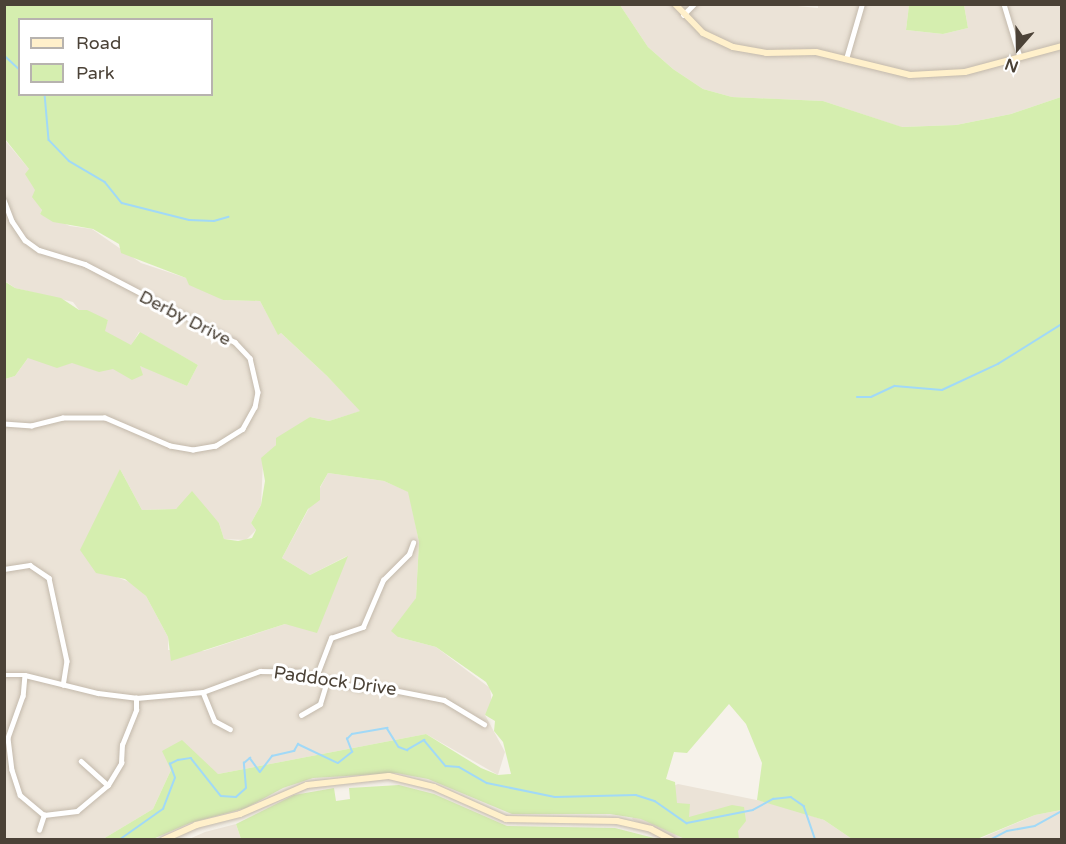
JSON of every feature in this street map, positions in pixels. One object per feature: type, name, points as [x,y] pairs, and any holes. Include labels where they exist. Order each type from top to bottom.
[{"type":"street","points":[[675,4],[683,15],[703,33],[733,47],[766,53],[816,52],[891,73],[927,77],[965,72],[1062,46]]},
{"type":"street","points":[[683,15],[694,4]]},
{"type":"street","points":[[846,59],[862,4]]},
{"type":"street","points":[[1004,4],[1020,57]]},
{"type":"street","name":"Derby Drive","points":[[4,200],[12,221],[24,240],[39,250],[85,264],[236,342],[250,358],[258,392],[255,407],[243,429],[216,446],[193,450],[170,446],[105,417],[63,418],[32,426],[4,424]]},
{"type":"street","points":[[316,677],[331,638],[363,627],[383,580],[409,554],[413,543]]},
{"type":"street","points":[[4,568],[30,565],[49,578],[67,661],[63,685]]},
{"type":"street","name":"Paddock Drive","points":[[4,675],[25,675],[63,685],[136,698],[203,692],[260,671],[316,677],[327,681],[444,700],[484,724]]},
{"type":"street","points":[[25,675],[23,696],[8,738],[12,770],[20,795],[44,815],[77,811],[108,785],[121,763],[122,745],[136,710],[136,698]]},
{"type":"street","points":[[302,715],[320,704],[327,681]]},
{"type":"street","points":[[203,692],[215,721],[230,729]]},
{"type":"street","points":[[81,761],[108,785]]},
{"type":"street","points":[[163,840],[196,825],[240,814],[308,785],[388,776],[434,787],[506,819],[617,821],[651,829],[672,840]]},
{"type":"street","points":[[39,830],[44,815]]},
{"type":"shaded area","points":[[777,4],[818,8],[818,4],[909,5],[906,30],[943,34],[968,28],[964,5],[1061,5],[1061,97],[1011,114],[956,125],[901,127],[823,101],[732,97],[703,89],[673,69],[648,47],[620,5]]},
{"type":"shaded area","points":[[4,139],[29,169],[42,210],[40,214],[70,226],[92,229],[141,263],[186,278],[223,300],[260,301],[278,334],[281,333],[361,411],[329,421],[310,417],[276,445],[263,462],[261,505],[251,523],[256,530],[246,540],[224,539],[219,523],[193,495],[176,509],[142,510],[120,469],[109,574],[132,583],[146,596],[168,637],[168,650],[204,651],[285,624],[301,626],[347,556],[310,575],[282,558],[328,473],[384,481],[409,492],[419,542],[416,598],[398,637],[436,647],[490,688],[492,704],[485,715],[505,752],[498,775],[426,734],[218,774],[171,770],[153,809],[103,839],[5,839],[5,379],[15,376],[34,350],[72,345],[147,368],[187,386],[198,365],[139,332],[131,346],[104,331],[108,320],[79,310],[73,302],[15,288],[5,281]]},
{"type":"shaded area","points":[[678,784],[776,804],[824,820],[852,839],[671,839],[632,819],[643,799]]},
{"type":"shaded area","points":[[1061,810],[1061,839],[977,840],[1035,815]]},
{"type":"shaded area","points":[[236,824],[241,839],[187,840],[205,832]]},
{"type":"green space","points":[[4,5],[620,5],[648,47],[673,69],[703,89],[732,97],[823,101],[902,127],[956,125],[1011,114],[1061,97],[1061,810],[1035,815],[977,839],[852,839],[824,820],[757,800],[762,763],[746,724],[729,704],[687,753],[674,752],[666,779],[675,782],[677,803],[690,804],[689,817],[732,805],[744,807],[746,821],[738,831],[739,839],[685,839],[641,819],[610,814],[512,814],[428,779],[396,773],[313,778],[283,788],[246,808],[190,823],[153,839],[103,839],[153,809],[171,770],[162,751],[182,740],[218,774],[426,734],[481,768],[498,775],[511,774],[503,742],[494,731],[495,721],[485,715],[493,695],[486,682],[436,647],[398,637],[391,631],[416,598],[419,542],[408,492],[384,481],[328,473],[320,487],[320,500],[308,509],[282,558],[310,575],[348,556],[317,633],[285,624],[171,661],[168,637],[146,596],[125,579],[96,573],[80,550],[120,469],[142,510],[176,509],[192,491],[219,523],[224,539],[238,541],[252,538],[256,530],[251,523],[261,505],[265,481],[261,458],[276,445],[276,438],[310,417],[329,421],[360,411],[281,333],[278,335],[260,301],[223,300],[189,285],[186,278],[121,253],[119,244],[93,229],[53,222],[40,214],[42,210],[32,197],[35,190],[25,174],[29,169],[5,139]]},
{"type":"green space","points":[[909,5],[964,5],[968,28],[943,34],[906,30]]},
{"type":"green space","points":[[4,281],[15,288],[61,298],[79,310],[87,310],[108,320],[105,331],[131,345],[140,332],[198,365],[187,386],[140,366],[143,375],[132,380],[113,369],[99,372],[72,363],[57,368],[28,358],[15,376],[5,379]]},
{"type":"green space","points":[[399,785],[434,794],[507,826],[615,828],[658,839],[241,839],[236,824],[294,795],[334,788],[336,801],[350,799],[349,788]]},
{"type":"waterway","points":[[4,55],[18,68]]},
{"type":"waterway","points":[[45,96],[49,140],[69,161],[105,182],[122,203],[189,220],[214,221],[228,217]]},
{"type":"waterway","points":[[857,397],[871,397],[895,386],[942,390],[998,364],[1062,324]]},
{"type":"waterway","points":[[119,840],[163,809],[175,778],[170,764],[178,760],[191,758],[221,796],[236,797],[246,788],[244,763],[250,758],[260,772],[272,756],[294,751],[298,744],[338,763],[352,752],[347,739],[352,734],[387,728],[399,747],[407,750],[424,740],[446,766],[459,767],[487,783],[555,797],[636,795],[655,801],[687,823],[753,810],[773,799],[791,797],[804,806],[816,840]]},
{"type":"waterway","points":[[990,840],[1007,831],[1035,826],[1062,811]]}]
